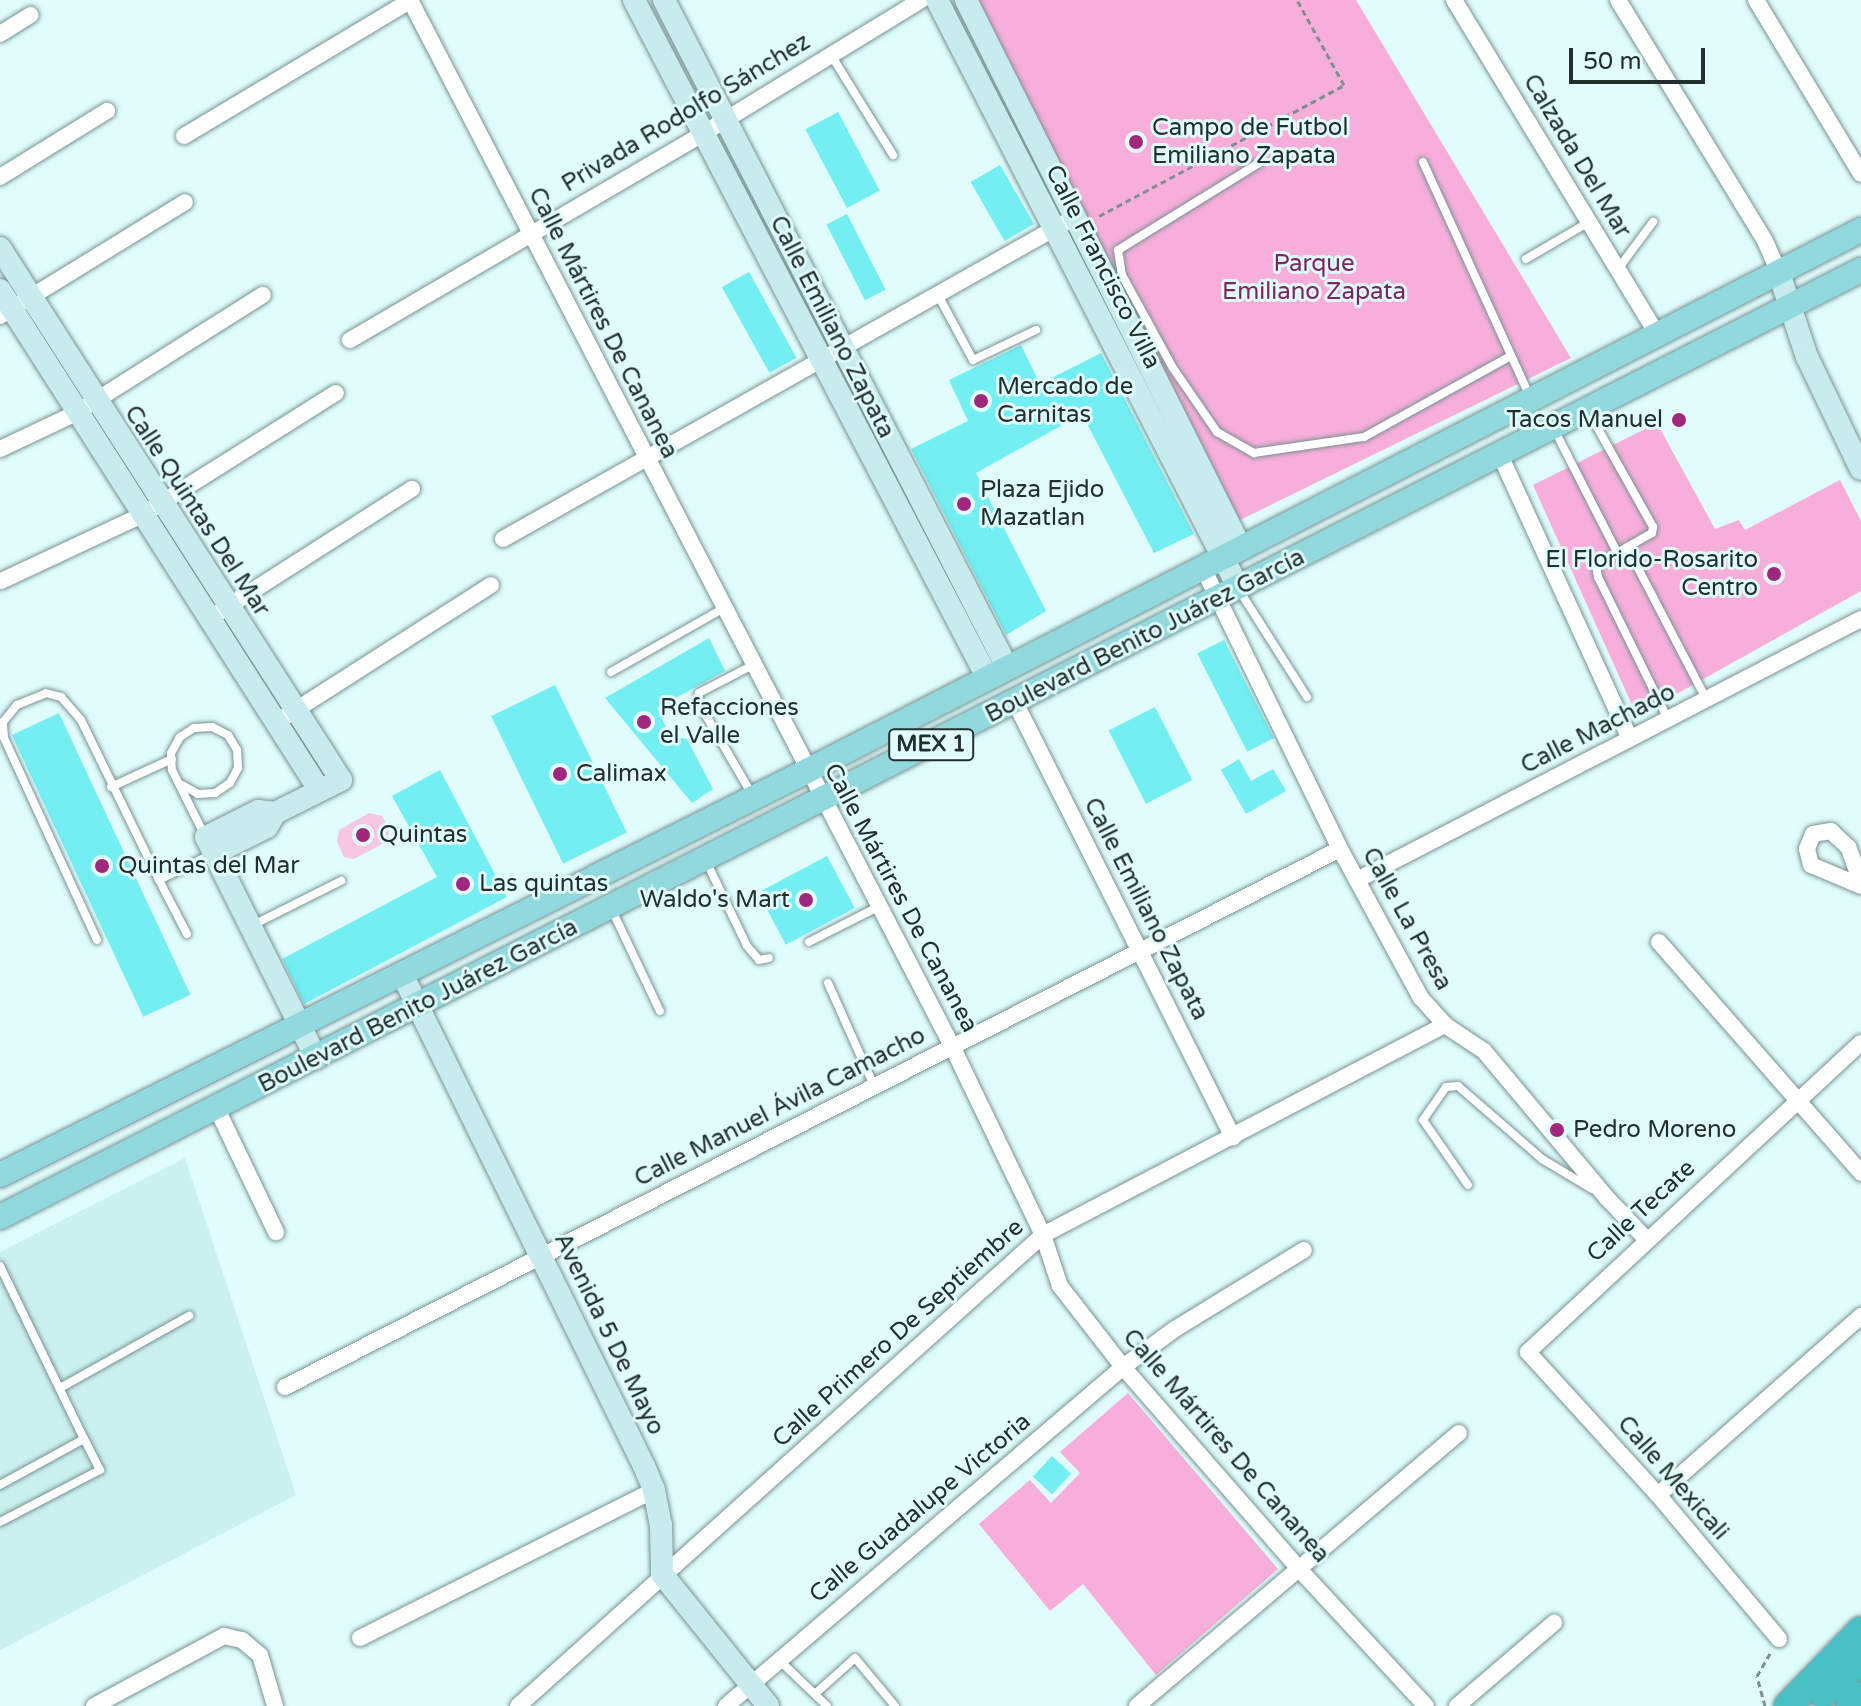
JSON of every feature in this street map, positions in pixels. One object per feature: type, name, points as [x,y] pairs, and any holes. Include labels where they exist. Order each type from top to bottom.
[{"type":"highway","points":[[1772,1705],[1861,1631]]},
{"type":"highway","points":[[1810,1706],[1861,1660]]},
{"type":"highway","points":[[1850,1706],[1861,1696]]},
{"type":"main road","name":"Boulevard Benito Juárez García","points":[[0,1175],[298,1023],[807,771],[1861,230]]},
{"type":"main road","name":"Boulevard Benito Juárez García","points":[[0,1217],[1861,270]]},
{"type":"street","points":[[184,136],[410,0]]},
{"type":"street","name":"Calle Mártires De Cananea","points":[[410,0],[822,801],[952,1046],[1043,1235],[1060,1286],[1123,1367],[1300,1570],[1426,1706]]},
{"type":"street","name":"Calle Emiliano Zapata","points":[[634,0],[820,363],[997,672]]},
{"type":"street","name":"Calle Emiliano Zapata","points":[[664,0],[843,350],[997,672]]},
{"type":"street","name":"Privada Rodolfo Sánchez","points":[[350,340],[704,133],[921,0]]},
{"type":"street","name":"Calle Francisco Villa","points":[[937,0],[1222,558]]},
{"type":"street","name":"Calle Francisco Villa","points":[[966,0],[1075,217],[1222,558]]},
{"type":"street","name":"Calzada Del Mar","points":[[1454,0],[1658,336]]},
{"type":"street","points":[[1618,0],[1765,241],[1807,357],[1861,469]]},
{"type":"street","points":[[1756,0],[1861,174]]},
{"type":"street","points":[[0,34],[30,15]]},
{"type":"street","points":[[0,177],[107,111]]},
{"type":"street","points":[[14,308],[185,202]]},
{"type":"street","points":[[503,539],[1075,217]]},
{"type":"street","name":"Calle Quintas Del Mar","points":[[0,248],[14,308]]},
{"type":"street","name":"Calle Quintas Del Mar","points":[[0,290],[86,408],[286,716],[341,780],[275,813],[267,827],[209,845]]},
{"type":"street","points":[[0,449],[86,408],[263,295]]},
{"type":"street","points":[[1,581],[151,508],[336,393]]},
{"type":"street","points":[[1500,455],[1630,739]]},
{"type":"street","points":[[219,612],[412,489]]},
{"type":"street","points":[[1222,558],[1228,592]]},
{"type":"street","points":[[286,716],[491,585]]},
{"type":"street","name":"Calle La Presa","points":[[1228,592],[1340,849],[1421,998],[1445,1025],[1484,1051],[1607,1198],[1646,1239]]},
{"type":"street","name":"Calle Machado","points":[[1357,880],[1861,619]]},
{"type":"street","name":"Calle Emiliano Zapata","points":[[1015,702],[1137,952],[1233,1137]]},
{"type":"street","name":"Calle Quintas Del Mar","points":[[286,716],[320,791]]},
{"type":"street","points":[[209,845],[316,1058]]},
{"type":"street","name":"Calle Manuel Ávila Camacho","points":[[285,1387],[1340,849]]},
{"type":"street","points":[[1659,942],[1861,1173]]},
{"type":"street","name":"Avenida 5 De Mayo","points":[[402,974],[654,1490],[661,1525],[662,1574]]},
{"type":"street","name":"Calle Primero De Septiembre","points":[[518,1706],[1043,1235],[1445,1025]]},
{"type":"street","name":"Calle Tecate","points":[[1528,1352],[1646,1239],[1861,1043]]},
{"type":"street","points":[[216,1107],[276,1232]]},
{"type":"street","name":"Calle Guadalupe Victoria","points":[[726,1706],[1123,1367],[1175,1329],[1304,1250]]},
{"type":"street","points":[[1658,1495],[1861,1316]]},
{"type":"street","name":"Calle Mexicali","points":[[1528,1352],[1658,1495],[1779,1639]]},
{"type":"street","points":[[1137,1706],[1459,1433]]},
{"type":"street","points":[[360,1638],[654,1490]]},
{"type":"street","points":[[662,1574],[768,1706]]},
{"type":"street","points":[[1457,1706],[1554,1623]]},
{"type":"street","points":[[94,1706],[224,1636],[242,1640],[260,1655],[275,1706]]},
{"type":"lane","points":[[831,55],[893,155]]},
{"type":"lane","points":[[1423,162],[1532,401]]},
{"type":"lane","points":[[1259,163],[1118,250],[1122,275],[1173,368],[1217,432],[1254,453],[1364,437],[1511,356]]},
{"type":"lane","points":[[1526,259],[1589,222]]},
{"type":"lane","points":[[1617,269],[1653,222]]},
{"type":"lane","points":[[938,295],[973,360],[1036,330]]},
{"type":"lane","points":[[1587,410],[1653,527],[1652,533],[1596,565],[1598,577],[1668,720]]},
{"type":"lane","points":[[1554,428],[1617,552]]},
{"type":"lane","points":[[1627,547],[1706,700]]},
{"type":"lane","points":[[1228,592],[1307,697]]},
{"type":"lane","points":[[611,672],[724,608]]},
{"type":"lane","points":[[753,665],[699,693],[698,702],[754,797]]},
{"type":"lane","points":[[97,940],[4,738],[3,722],[17,705],[46,693],[61,697],[81,720],[111,787],[187,934]]},
{"type":"lane","points":[[159,880],[209,845],[172,770],[172,759],[180,737],[194,728],[212,727],[228,735],[237,750],[238,768],[230,783],[215,793],[198,794],[182,785]]},
{"type":"lane","points":[[111,787],[172,759]]},
{"type":"lane","points":[[706,860],[747,946],[759,960],[769,958]]},
{"type":"lane","points":[[250,926],[341,881]]},
{"type":"lane","points":[[809,942],[878,907]]},
{"type":"lane","points":[[611,908],[660,1011]]},
{"type":"lane","points":[[828,983],[874,1086]]},
{"type":"lane","points":[[1468,1185],[1423,1120],[1446,1087],[1458,1086],[1542,1159],[1607,1198]]},
{"type":"lane","points":[[0,1266],[100,1470],[0,1522]]},
{"type":"lane","points":[[60,1388],[189,1316]]},
{"type":"lane","points":[[0,1485],[84,1439]]},
{"type":"lane","points":[[816,1693],[855,1658],[895,1706]]},
{"type":"lane","points":[[779,1660],[827,1706]]},
{"type":"path","points":[[1099,216],[1344,85],[1297,0]]},
{"type":"path","points":[[1772,1705],[1757,1676],[1779,1639]]},
{"type":"shaded area","name":"Quintas","points":[[369,813],[382,816],[389,828],[388,841],[354,859],[344,857],[337,841],[339,830]]},
{"type":"shaded area","points":[[185,1158],[296,1495],[0,1650],[0,1252]]},
{"type":"green space","name":"Parque Emiliano Zapata","points":[[967,0],[1356,0],[1571,358],[1236,522]]},
{"type":"green space","points":[[1657,423],[1715,529],[1739,520],[1745,530],[1840,480],[1861,521],[1861,591],[1637,716],[1533,485]]},
{"type":"green space","points":[[1128,1393],[1278,1569],[1156,1675],[1083,1584],[1050,1611],[979,1524],[1030,1480],[1051,1503],[1080,1473],[1060,1452]]},
{"type":"building","points":[[838,112],[880,191],[847,208],[805,129]]},
{"type":"building","points":[[1000,165],[1034,224],[1005,241],[971,182]]},
{"type":"building","points":[[847,214],[886,290],[865,300],[827,224]]},
{"type":"building","points":[[749,272],[797,358],[769,373],[722,287]]},
{"type":"building","name":"Plaza Ejido Mazatlan","points":[[1021,345],[1040,384],[1101,353],[1194,534],[1154,553],[1082,414],[976,473],[1046,611],[1006,635],[911,449],[968,421],[949,380]]},
{"type":"building","name":"Refacciones el Valle","points":[[709,638],[725,671],[657,708],[670,736],[687,739],[713,789],[692,803],[605,698]]},
{"type":"building","points":[[1224,640],[1274,738],[1247,752],[1197,654]]},
{"type":"building","name":"Calimax","points":[[555,685],[627,832],[563,864],[491,716]]},
{"type":"building","points":[[1155,707],[1192,780],[1146,804],[1109,731]]},
{"type":"building","name":"Quintas del Mar","points":[[59,713],[190,995],[143,1017],[12,735]]},
{"type":"building","points":[[1239,759],[1251,781],[1273,769],[1286,791],[1246,814],[1221,770]]},
{"type":"building","name":"Las quintas","points":[[440,770],[507,897],[304,1004],[282,959],[437,877],[392,796]]},
{"type":"building","name":"Waldo's Mart","points":[[827,856],[855,908],[786,945],[758,893]]},
{"type":"building","points":[[1052,1456],[1071,1474],[1052,1494],[1033,1476]]},
{"type":"place","name":"Campo de Futbol Emiliano Zapata","points":[[1136,142]]},
{"type":"place","name":"Mercado de Carnitas","points":[[981,401]]},
{"type":"place","name":"Tacos Manuel","points":[[1679,420]]},
{"type":"place","name":"Plaza Ejido Mazatlan","points":[[964,504]]},
{"type":"place","name":"El Florido-Rosarito Centro","points":[[1774,574]]},
{"type":"place","name":"Refacciones el Valle","points":[[644,722]]},
{"type":"place","name":"Calimax","points":[[560,774]]},
{"type":"place","name":"Quintas","points":[[363,835]]},
{"type":"place","name":"Quintas del Mar","points":[[102,866]]},
{"type":"place","name":"Las quintas","points":[[463,884]]},
{"type":"place","name":"Waldo's Mart","points":[[806,900]]},
{"type":"place","name":"Pedro Moreno","points":[[1557,1130]]}]
